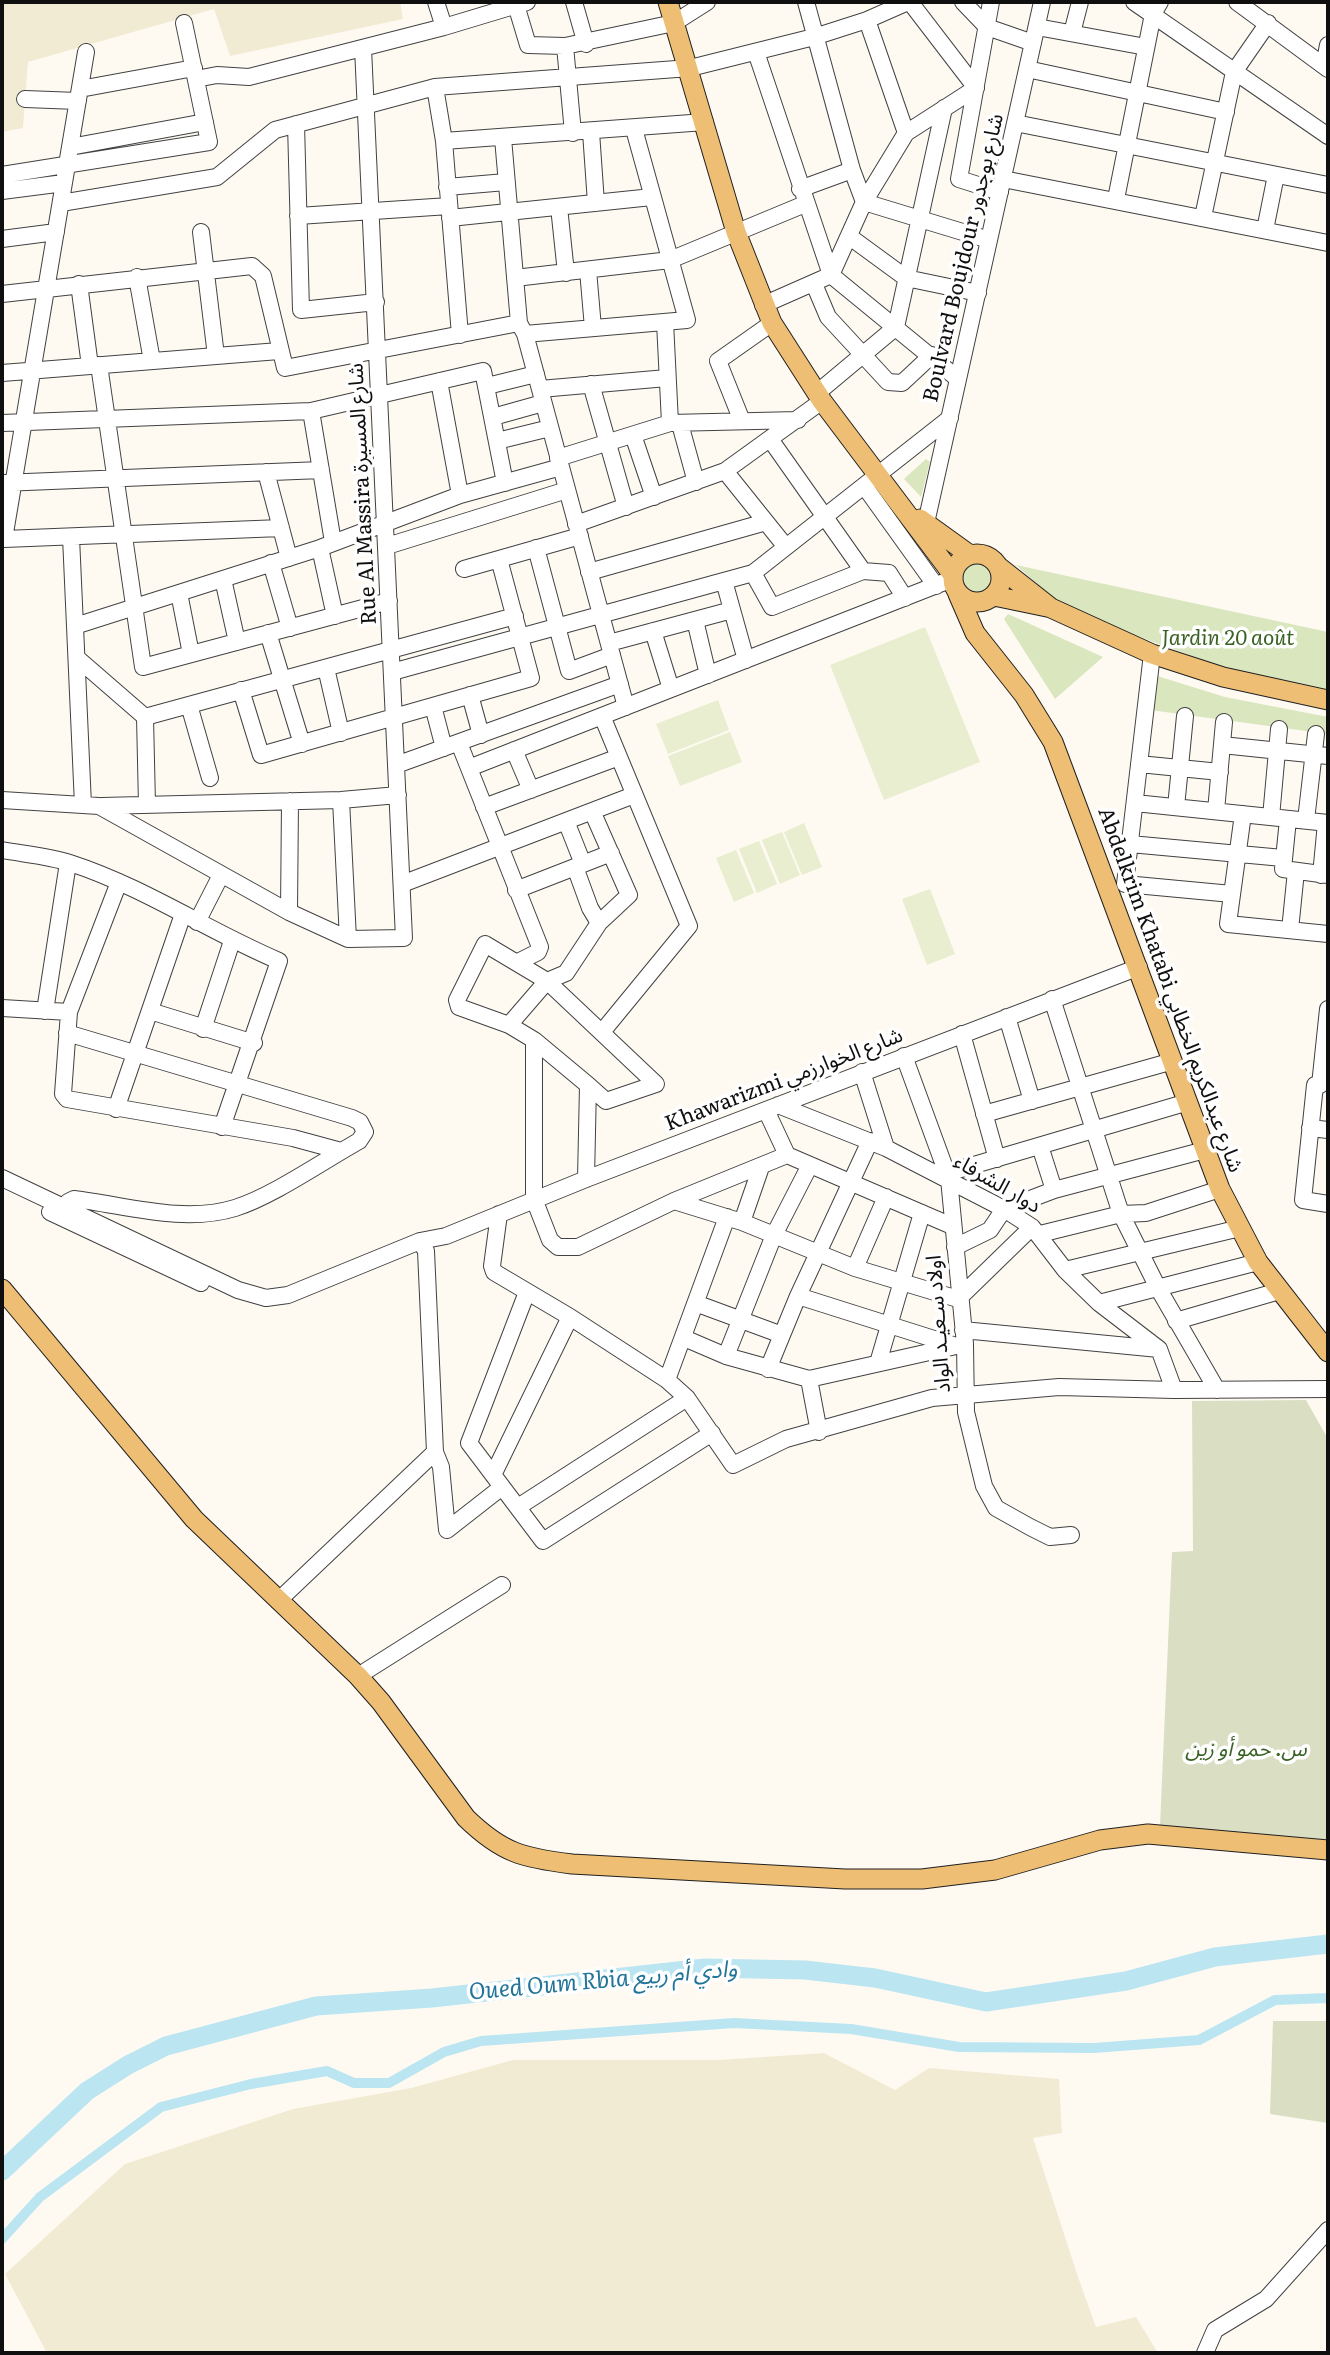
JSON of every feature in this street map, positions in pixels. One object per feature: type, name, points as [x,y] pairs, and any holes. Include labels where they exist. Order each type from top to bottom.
[{"type":"main road","points":[[668,2],[690,68],[736,232],[763,305],[872,482],[970,555],[986,556],[1051,608],[1152,654],[1223,677],[1328,700]]},
{"type":"main road","name":"Abdelkrim Khatabi شارع عبدالكريم الخطابي","points":[[906,509],[950,583],[975,633],[1024,695],[1053,742],[1220,1189],[1258,1262],[1324,1347],[1328,1366]]},
{"type":"main road","points":[[970,555],[958,562],[950,583],[968,601],[987,599],[1051,608]]},
{"type":"main road","points":[[988,649],[987,599],[1002,579],[999,567]]},
{"type":"main road","points":[[2,1289],[194,1519],[358,1676],[381,1702],[466,1818],[498,1846],[538,1860],[845,1879],[922,1879],[995,1870],[1089,1842],[1148,1834],[1328,1850]]},
{"type":"street","points":[[436,2],[444,27]]},
{"type":"street","points":[[574,2],[586,44]]},
{"type":"street","points":[[25,99],[79,95],[195,73],[249,78],[444,27],[522,3],[528,44],[565,46],[586,44],[674,23],[707,2]]},
{"type":"street","points":[[806,2],[852,170],[864,202]]},
{"type":"street","points":[[61,203],[217,177],[269,134],[296,124],[435,87],[690,68],[814,37],[867,20],[909,2],[976,88]]},
{"type":"street","points":[[963,2],[987,26],[1033,43]]},
{"type":"street","points":[[991,2],[960,179],[1116,199],[1265,230],[1327,238]]},
{"type":"street","name":"Boulvard Boujdour شارع بوجدور","points":[[926,523],[1042,2]]},
{"type":"street","points":[[1072,33],[1080,2]]},
{"type":"street","points":[[1134,2],[1156,8],[1234,72],[1328,136]]},
{"type":"street","points":[[1249,5],[1268,23],[1326,67]]},
{"type":"street","points":[[1116,199],[1156,8]]},
{"type":"street","points":[[867,20],[906,133]]},
{"type":"street","points":[[2,175],[207,143],[184,23]]},
{"type":"street","points":[[1203,217],[1234,72],[1268,23]]},
{"type":"street","points":[[1037,27],[1146,47]]},
{"type":"street","points":[[1326,67],[1328,45]]},
{"type":"street","points":[[565,46],[573,133]]},
{"type":"street","name":"Rue Al Massira شارع المسيرة","points":[[348,939],[404,938],[363,48]]},
{"type":"street","points":[[86,52],[23,422],[8,483],[4,539],[281,528]]},
{"type":"street","points":[[756,52],[802,196],[831,275],[958,379]]},
{"type":"street","points":[[1027,69],[1226,112]]},
{"type":"street","points":[[435,87],[444,141],[460,335]]},
{"type":"street","points":[[763,305],[831,275],[864,202],[906,133],[976,88]]},
{"type":"street","points":[[464,569],[536,548],[626,507],[725,471],[798,420],[862,355],[896,327],[944,108]]},
{"type":"street","points":[[70,147],[205,122]]},
{"type":"street","points":[[444,141],[634,130],[705,122]]},
{"type":"street","points":[[1015,123],[1328,185]]},
{"type":"street","points":[[296,124],[302,311],[376,302]]},
{"type":"street","points":[[2,294],[252,266],[260,271],[285,368],[460,335],[522,328],[593,328],[687,320],[634,130]]},
{"type":"street","points":[[591,132],[596,203]]},
{"type":"street","points":[[503,138],[522,328],[626,707]]},
{"type":"street","points":[[934,152],[962,160]]},
{"type":"street","points":[[515,278],[670,260],[736,232],[852,170]]},
{"type":"street","points":[[1265,230],[1276,175]]},
{"type":"street","points":[[2,191],[64,183]]},
{"type":"street","points":[[447,187],[506,183]]},
{"type":"street","points":[[298,216],[372,211],[509,212],[652,197]]},
{"type":"street","points":[[864,202],[989,240]]},
{"type":"street","points":[[559,206],[566,273]]},
{"type":"street","points":[[2,239],[56,232]]},
{"type":"street","points":[[201,232],[216,356]]},
{"type":"street","points":[[850,237],[906,278],[978,293]]},
{"type":"street","points":[[588,270],[593,328]]},
{"type":"street","points":[[137,277],[152,361]]},
{"type":"street","points":[[79,284],[107,419],[143,667],[389,601]]},
{"type":"street","points":[[814,284],[828,317],[884,379],[894,384],[905,381],[932,355]]},
{"type":"street","points":[[665,322],[667,378],[675,424],[696,482]]},
{"type":"street","points":[[742,421],[718,361],[772,323]]},
{"type":"street","points":[[2,373],[279,351]]},
{"type":"street","points":[[2,423],[311,411],[483,371],[505,483]]},
{"type":"street","points":[[487,386],[539,388],[667,378]]},
{"type":"street","points":[[439,382],[460,495]]},
{"type":"street","points":[[590,384],[626,507]]},
{"type":"street","points":[[493,417],[539,388]]},
{"type":"street","points":[[311,411],[321,470],[335,616]]},
{"type":"street","points":[[392,672],[753,573],[950,418]]},
{"type":"street","points":[[75,626],[327,545],[386,521],[560,463],[608,442],[675,424],[798,420]]},
{"type":"street","points":[[497,441],[550,428]]},
{"type":"street","points":[[633,435],[654,497]]},
{"type":"street","points":[[770,439],[827,516],[863,571]]},
{"type":"street","points":[[8,483],[321,470]]},
{"type":"street","points":[[725,471],[786,547]]},
{"type":"street","points":[[266,472],[289,558]]},
{"type":"street","points":[[469,768],[905,598],[950,583],[872,482]]},
{"type":"street","points":[[387,546],[567,490]]},
{"type":"street","points":[[590,572],[766,522]]},
{"type":"street","points":[[71,537],[77,658],[91,806]]},
{"type":"street","points":[[536,548],[569,671],[610,649],[653,631],[732,610]]},
{"type":"street","points":[[241,691],[259,755],[532,677],[499,559]]},
{"type":"street","points":[[271,563],[290,628]]},
{"type":"street","points":[[753,573],[772,607],[863,571],[889,573],[905,598]]},
{"type":"street","points":[[223,579],[237,642]]},
{"type":"street","points":[[724,581],[747,660]]},
{"type":"street","points":[[179,593],[191,654]]},
{"type":"street","points":[[145,717],[515,616]]},
{"type":"street","points":[[695,620],[708,675]]},
{"type":"street","points":[[653,631],[671,689]]},
{"type":"street","points":[[268,634],[302,744]]},
{"type":"street","points":[[1152,654],[1125,884],[1232,894]]},
{"type":"street","points":[[77,658],[145,717],[147,805]]},
{"type":"street","points":[[326,668],[341,733]]},
{"type":"street","points":[[396,765],[620,684]]},
{"type":"street","points":[[470,695],[481,735]]},
{"type":"street","points":[[188,705],[210,778]]},
{"type":"street","points":[[433,706],[452,745],[469,768],[540,949],[518,962]]},
{"type":"street","points":[[602,716],[689,926],[602,1032]]},
{"type":"street","points":[[1176,807],[1185,716]]},
{"type":"street","points":[[1216,811],[1224,722]]},
{"type":"street","points":[[1270,817],[1279,729]]},
{"type":"street","points":[[1306,820],[1321,756],[1316,734]]},
{"type":"street","points":[[1222,745],[1321,756]]},
{"type":"street","points":[[514,750],[531,790]]},
{"type":"street","points":[[484,807],[619,757]]},
{"type":"street","points":[[1139,764],[1220,772]]},
{"type":"street","points":[[2,800],[91,806],[341,800],[398,795]]},
{"type":"street","points":[[402,884],[634,795]]},
{"type":"street","points":[[91,806],[289,912],[348,939],[341,800]]},
{"type":"street","points":[[289,912],[290,801]]},
{"type":"street","points":[[1135,803],[1327,823],[1325,875],[1283,869],[1288,819]]},
{"type":"street","points":[[509,1025],[547,981],[566,973],[599,923],[629,895],[592,811]]},
{"type":"street","points":[[1243,814],[1228,925],[1328,934]]},
{"type":"street","points":[[566,821],[590,908],[599,923]]},
{"type":"street","points":[[1130,844],[1283,858]]},
{"type":"street","points":[[2,850],[68,863],[119,882],[232,941],[279,961],[254,1043],[222,1127]]},
{"type":"street","points":[[516,891],[611,853]]},
{"type":"street","points":[[45,1011],[68,863]]},
{"type":"street","points":[[1290,930],[1296,872]]},
{"type":"street","points":[[197,922],[221,874]]},
{"type":"street","points":[[119,882],[69,1012],[65,1098],[293,1138],[341,1151]]},
{"type":"street","points":[[116,1109],[183,914]]},
{"type":"street","points":[[204,1029],[232,941]]},
{"type":"street","points":[[488,944],[547,981],[602,1032],[656,1084],[606,1101],[534,1040],[509,1025],[459,1007],[457,1000],[483,945],[488,944]]},
{"type":"street","name":"Khawarizmi شارع الخوارزمي","points":[[2,1178],[62,1212],[151,1254],[238,1290],[266,1298],[288,1295],[343,1279],[534,1199],[1139,967]]},
{"type":"street","points":[[1052,999],[1078,1088],[1121,1214],[1158,1288],[1217,1390]]},
{"type":"street","points":[[2,1008],[69,1012]]},
{"type":"street","points":[[1328,1009],[1324,1085],[1315,1085],[1304,1202],[1328,1204]]},
{"type":"street","points":[[150,1011],[254,1043]]},
{"type":"street","points":[[1007,1017],[1032,1101]]},
{"type":"street","points":[[62,1212],[74,1199],[144,1211],[206,1213],[234,1208],[341,1151],[363,1138],[365,1132],[360,1122],[68,1033]]},
{"type":"street","points":[[962,1034],[997,1160]]},
{"type":"street","points":[[534,1040],[534,1199],[550,1240],[566,1249],[578,1247],[674,1201],[787,1156],[952,1226]]},
{"type":"street","name":"اولاد سـعيـد الواد","points":[[904,1056],[948,1176],[966,1412],[977,1462],[992,1504],[1050,1537],[1071,1535]]},
{"type":"street","points":[[984,1114],[1173,1060]]},
{"type":"street","points":[[862,1072],[886,1148]]},
{"type":"street","points":[[586,1179],[588,1086]]},
{"type":"street","points":[[948,1176],[1188,1102]]},
{"type":"street","points":[[772,1108],[787,1156]]},
{"type":"street","name":"دوار الشرفاء","points":[[772,1108],[870,1141],[948,1176],[1004,1209],[1036,1231],[1065,1270],[1100,1303],[1159,1349]]},
{"type":"street","points":[[1310,1128],[1328,1130]]},
{"type":"street","points":[[768,1369],[798,1296],[870,1141]]},
{"type":"street","points":[[1040,1146],[1054,1190]]},
{"type":"street","points":[[955,1247],[990,1230],[1004,1209],[1054,1190],[1205,1150]]},
{"type":"street","points":[[726,1356],[774,1235],[810,1165]]},
{"type":"street","points":[[667,1380],[735,1220],[761,1167]]},
{"type":"street","points":[[674,1201],[735,1220],[855,1268],[958,1299],[1036,1231],[1121,1214],[1146,1213],[1220,1189]]},
{"type":"street","name":"Khawarizmi شارع الخوارزمي","points":[[2,1190],[62,1212]]},
{"type":"street","points":[[855,1268],[886,1197]]},
{"type":"street","points":[[878,1363],[922,1213]]},
{"type":"street","points":[[499,1214],[492,1269],[667,1380],[687,1398],[733,1465],[786,1439],[819,1432],[905,1404],[966,1395],[1059,1387],[1174,1390],[1328,1389]]},
{"type":"street","points":[[1065,1270],[1240,1228]]},
{"type":"street","points":[[423,1246],[435,1451],[441,1467],[447,1530],[497,1481],[570,1317]]},
{"type":"street","points":[[1100,1303],[1258,1262]]},
{"type":"street","points":[[1177,1321],[1279,1291]]},
{"type":"street","points":[[527,1292],[469,1439],[472,1449],[543,1541],[712,1433]]},
{"type":"street","points":[[798,1296],[961,1340],[1159,1349],[1174,1390]]},
{"type":"street","points":[[698,1304],[782,1335]]},
{"type":"street","points":[[684,1338],[726,1356],[809,1379],[961,1340]]},
{"type":"street","points":[[809,1379],[819,1432]]},
{"type":"street","points":[[518,1507],[687,1398]]},
{"type":"street","points":[[278,1601],[435,1451]]},
{"type":"street","points":[[358,1676],[502,1585]]},
{"type":"street","points":[[1205,2353],[1215,2330],[1266,2299],[1328,2230]]},
{"type":"shaded area","points":[[2,2],[400,2],[403,19],[230,56],[214,9],[28,62],[23,128],[2,132]]},
{"type":"shaded area","points":[[824,2053],[895,2090],[929,2068],[1059,2079],[1062,2133],[1033,2138],[1096,2327],[1136,2317],[1158,2353],[47,2353],[5,2274],[125,2164],[293,2109],[411,2088],[513,2060],[718,2060]]},
{"type":"green space","points":[[926,459],[930,462],[921,497],[904,479]]},
{"type":"green space","points":[[978,560],[991,565],[996,578],[991,591],[978,596],[965,591],[960,578],[965,565]]},
{"type":"green space","name":"Jardin 20 août","points":[[1016,565],[1328,632],[1328,690],[1222,667],[1107,625],[1057,602]]},
{"type":"green space","points":[[1008,614],[1103,657],[1055,699],[1004,619]]},
{"type":"green space","points":[[925,627],[980,762],[884,800],[830,665]]},
{"type":"green space","points":[[1154,675],[1225,697],[1328,717],[1328,734],[1150,710]]},
{"type":"green space","points":[[718,700],[729,730],[668,754],[656,724]]},
{"type":"green space","points":[[730,732],[742,762],[680,786],[668,756]]},
{"type":"green space","points":[[804,823],[822,867],[802,875],[784,832]]},
{"type":"green space","points":[[782,832],[800,875],[780,884],[762,840]]},
{"type":"green space","points":[[759,841],[777,884],[757,893],[739,849]]},
{"type":"green space","points":[[736,850],[754,893],[734,902],[716,858]]},
{"type":"green space","points":[[930,889],[955,954],[927,965],[902,899]]},
{"type":"green space","name":"س. حمو أو زين","points":[[1306,1400],[1328,1439],[1328,1841],[1160,1826],[1172,1552],[1193,1551],[1192,1401]]},
{"type":"green space","points":[[1273,2021],[1328,2021],[1328,2123],[1270,2114]]},
{"type":"waterway","name":"Oued Oum Rbia وادي أم ربيع","points":[[2,2171],[87,2091],[128,2065],[166,2046],[316,2006],[432,1998],[705,1968],[805,1970],[875,1978],[986,2002],[1126,1981],[1215,1957],[1328,1944]]},
{"type":"waterway","points":[[2,2239],[40,2197],[161,2107],[251,2084],[327,2071],[354,2083],[389,2083],[444,2052],[481,2041],[734,2023],[851,2029],[959,2047],[1094,2048],[1199,2040],[1275,2000],[1328,1998]]}]
